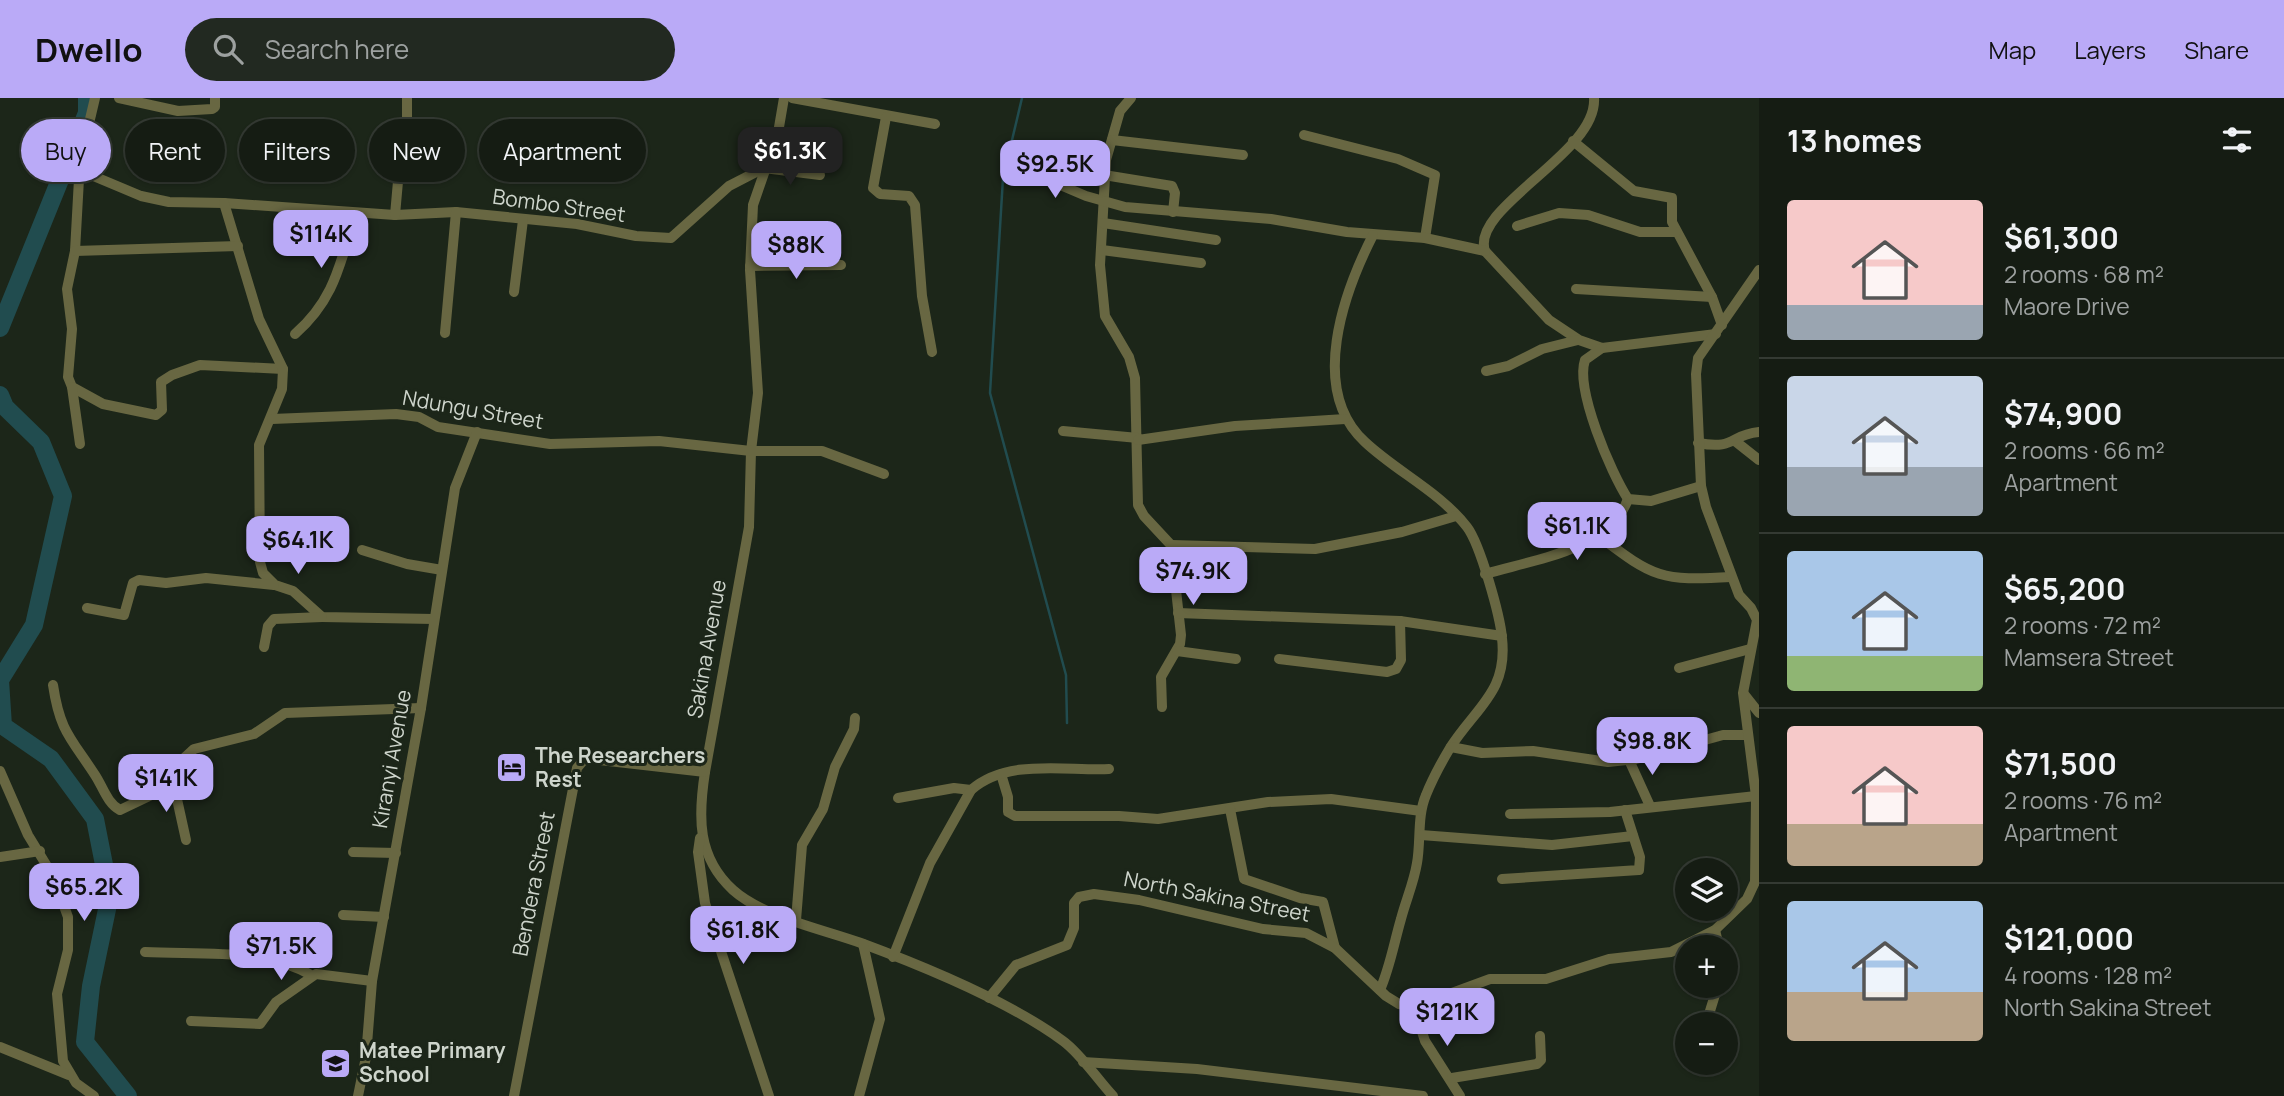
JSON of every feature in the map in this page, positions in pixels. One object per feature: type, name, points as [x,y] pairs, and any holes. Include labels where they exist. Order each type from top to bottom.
[{"type":"street","points":[[90,119],[95,98]]},
{"type":"street","points":[[119,98],[178,111],[212,109],[215,107],[215,98]]},
{"type":"street","points":[[396,215],[400,159],[407,137],[407,98]]},
{"type":"street","name":"Sakina Avenue","points":[[784,98],[778,133],[752,205],[750,266],[758,393],[751,452],[749,527],[705,772],[699,813],[700,836],[719,876],[753,905],[863,944],[989,998],[1064,1041],[1113,1096]]},
{"type":"street","points":[[792,98],[935,124]]},
{"type":"street","points":[[1130,98],[1120,111],[1104,175],[1100,273],[1105,316],[1133,365],[1139,509],[1171,545],[1181,635],[1177,651],[1161,677],[1162,707]]},
{"type":"street","points":[[1485,251],[1484,236],[1496,217],[1573,141],[1592,114],[1594,98]]},
{"type":"street","points":[[886,117],[873,188],[880,194],[909,195],[915,205],[922,296],[932,352]]},
{"type":"street","points":[[1304,135],[1389,157],[1435,175],[1425,238]]},
{"type":"street","points":[[1112,140],[1243,155]]},
{"type":"street","points":[[1573,141],[1634,191],[1672,198],[1672,222],[1713,297],[1719,330]]},
{"type":"street","points":[[1018,167],[1104,201],[1141,209],[1271,219],[1373,235],[1425,238],[1485,251],[1549,320],[1579,340],[1602,348]]},
{"type":"street","points":[[764,168],[820,175]]},
{"type":"street","name":"Bombo Street","points":[[109,182],[148,198],[169,202],[224,203],[396,215],[456,212],[577,224],[636,236],[671,237],[729,186],[764,168]]},
{"type":"street","points":[[1104,175],[1172,186],[1175,193],[1173,212]]},
{"type":"street","points":[[78,182],[75,251],[66,296],[72,329],[68,377],[72,387],[80,444]]},
{"type":"street","points":[[224,203],[259,319],[283,369],[282,389],[272,419],[258,445],[261,531],[258,550],[263,573],[275,585]]},
{"type":"street","points":[[445,333],[456,212]]},
{"type":"street","points":[[295,334],[312,319],[326,300],[356,213]]},
{"type":"street","points":[[1517,226],[1559,213],[1588,215],[1640,232],[1676,232]]},
{"type":"street","points":[[514,292],[523,220]]},
{"type":"street","points":[[1103,223],[1216,240]]},
{"type":"street","points":[[1373,235],[1349,285],[1338,338],[1335,376],[1345,419],[1363,441],[1469,529],[1502,636],[1503,668],[1499,682],[1451,747],[1425,796],[1415,875],[1380,990]]},
{"type":"street","points":[[75,251],[238,246]]},
{"type":"street","points":[[1102,250],[1201,263]]},
{"type":"street","points":[[750,266],[841,265]]},
{"type":"street","points":[[1461,1096],[1425,1041],[1413,1007],[1490,979],[1546,978],[1609,959],[1671,952],[1715,930],[1747,898],[1755,882],[1756,796],[1743,693],[1758,618],[1739,596],[1731,577],[1701,486],[1698,443],[1699,358],[1759,270]]},
{"type":"street","points":[[1576,289],[1713,297]]},
{"type":"street","points":[[1628,499],[1603,453],[1583,382],[1585,360],[1602,348],[1719,330]]},
{"type":"street","points":[[1486,371],[1508,366],[1542,349],[1579,340]]},
{"type":"street","points":[[72,387],[103,404],[149,415],[160,414],[161,382],[164,379],[200,365],[283,369]]},
{"type":"street","name":"Ndungu Street","points":[[272,419],[396,414],[419,417],[438,427],[550,444],[659,441],[751,452],[822,451],[884,474]]},
{"type":"street","points":[[1063,431],[1138,439],[1235,426],[1345,419]]},
{"type":"street","name":"Kiranyi Avenue","points":[[358,1096],[366,1057],[372,981],[421,708],[454,488],[477,432]]},
{"type":"street","points":[[1698,443],[1722,446],[1759,432]]},
{"type":"street","points":[[1735,441],[1759,460]]},
{"type":"street","points":[[1628,499],[1651,502],[1701,486]]},
{"type":"street","points":[[1485,574],[1599,537],[1620,516],[1628,499]]},
{"type":"street","points":[[1171,545],[1315,549],[1402,531],[1456,516]]},
{"type":"street","points":[[1599,537],[1642,569],[1663,576],[1686,579],[1731,577]]},
{"type":"street","points":[[362,550],[407,564],[442,570]]},
{"type":"street","points":[[86,608],[124,615],[133,583],[139,580],[166,583],[206,578],[275,585],[293,591],[322,617]]},
{"type":"street","points":[[1178,613],[1400,621],[1502,636]]},
{"type":"street","points":[[264,646],[268,626],[274,619],[435,619]]},
{"type":"street","points":[[1279,659],[1387,672],[1396,669],[1401,660],[1400,621]]},
{"type":"street","points":[[1679,668],[1751,649]]},
{"type":"street","points":[[1177,651],[1236,659]]},
{"type":"street","points":[[54,685],[56,706],[67,736],[112,806],[120,810],[135,805],[173,781]]},
{"type":"street","points":[[1743,693],[1759,713]]},
{"type":"street","points":[[186,840],[173,781],[181,761],[194,749],[254,734],[285,713],[421,708]]},
{"type":"street","points":[[796,920],[802,845],[823,808],[835,767],[854,729],[855,718]]},
{"type":"street","points":[[1451,747],[1482,752],[1533,751],[1579,759],[1629,760],[1723,735],[1748,735]]},
{"type":"street","name":"Bendera Street","points":[[514,1096],[577,768],[583,761],[591,759],[705,772]]},
{"type":"street","points":[[1629,760],[1650,806]]},
{"type":"street","points":[[893,957],[930,863],[971,790],[1001,774],[1048,768],[1109,769]]},
{"type":"street","points":[[0,771],[4,792],[40,851],[68,918],[68,950],[57,994],[57,1019],[63,1061],[69,1075]]},
{"type":"street","points":[[1001,774],[1008,797],[1008,812],[1015,816],[1119,816],[1158,819],[1268,802],[1331,799],[1421,811]]},
{"type":"street","points":[[898,798],[954,788],[971,790]]},
{"type":"street","points":[[1510,814],[1625,810],[1756,796]]},
{"type":"street","points":[[1230,809],[1244,879],[1300,898],[1323,902],[1335,948]]},
{"type":"street","points":[[1502,879],[1639,870],[1640,857],[1625,810]]},
{"type":"street","points":[[1421,835],[1552,845],[1633,836]]},
{"type":"street","points":[[700,836],[698,852],[705,903],[769,1096]]},
{"type":"street","points":[[0,857],[40,851]]},
{"type":"street","points":[[353,852],[396,853]]},
{"type":"street","name":"North Sakina Street","points":[[989,998],[1016,965],[1067,945],[1074,928],[1074,903],[1086,895],[1139,900],[1263,929],[1306,933],[1335,948],[1399,1004],[1413,1007]]},
{"type":"street","points":[[343,915],[384,917]]},
{"type":"street","points":[[1715,930],[1716,935]]},
{"type":"street","points":[[859,1096],[880,1019],[863,944]]},
{"type":"street","points":[[145,952],[257,958],[289,965],[312,975],[372,981]]},
{"type":"street","points":[[191,1021],[260,1024],[271,1007],[312,975]]},
{"type":"street","points":[[1451,1078],[1537,1065],[1541,1060],[1540,1036]]},
{"type":"street","points":[[0,1047],[69,1075],[94,1096]]},
{"type":"street","points":[[1083,1062],[1197,1069],[1423,1096]]},
{"type":"waterway","points":[[0,328],[87,113],[87,98]]},
{"type":"waterway","points":[[1022,98],[1003,178],[990,393],[1066,675],[1067,723]]},
{"type":"waterway","points":[[0,395],[5,407],[41,442],[63,496],[34,625],[0,680],[3,726],[51,759],[95,819],[110,895],[91,986],[85,1042],[128,1096]]},
{"type":"place","name":"The Researchers Rest","points":[[512,768]]},
{"type":"place","name":"Matee Primary School","points":[[336,1063]]}]
